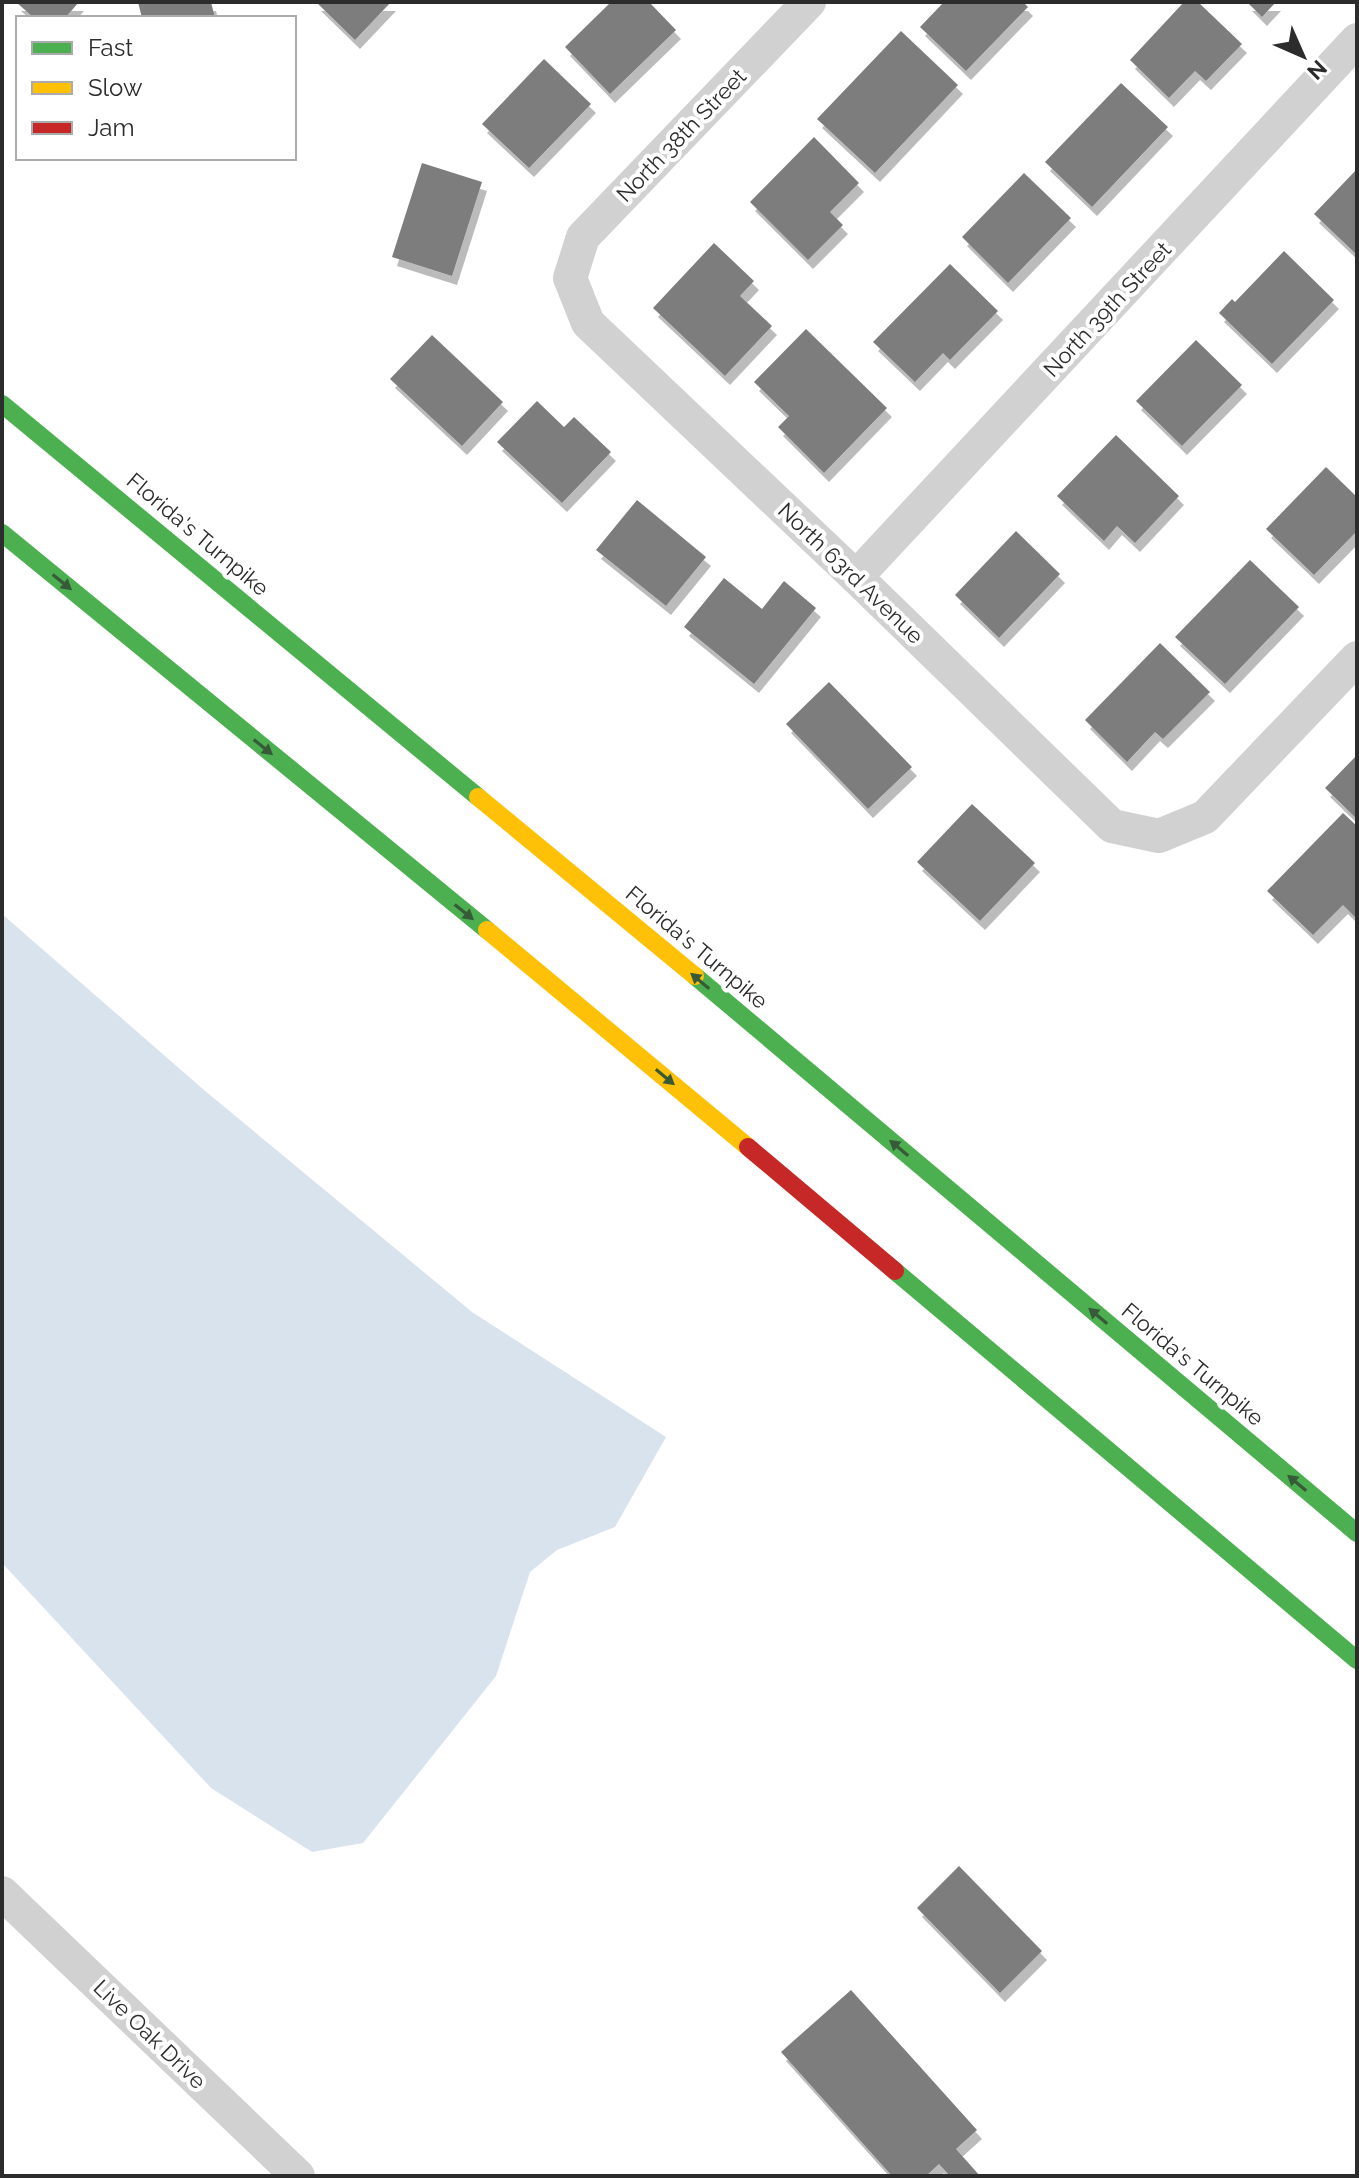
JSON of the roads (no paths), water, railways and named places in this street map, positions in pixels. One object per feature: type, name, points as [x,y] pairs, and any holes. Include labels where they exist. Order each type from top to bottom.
[{"type":"highway","name":"Florida's Turnpike","points":[[2,404],[697,978],[1357,1533]]},
{"type":"highway","points":[[2,533],[635,1052],[1357,1660]]},
{"type":"street","name":"North 38th Street","points":[[570,278],[583,237],[809,2]]},
{"type":"street","name":"North 39th Street","points":[[856,577],[1357,40]]},
{"type":"street","name":"North 63rd Avenue","points":[[570,278],[588,323],[1112,826],[1159,836],[1205,817],[1357,658]]},
{"type":"street","name":"Live Oak Drive","points":[[2,1893],[298,2176]]}]
